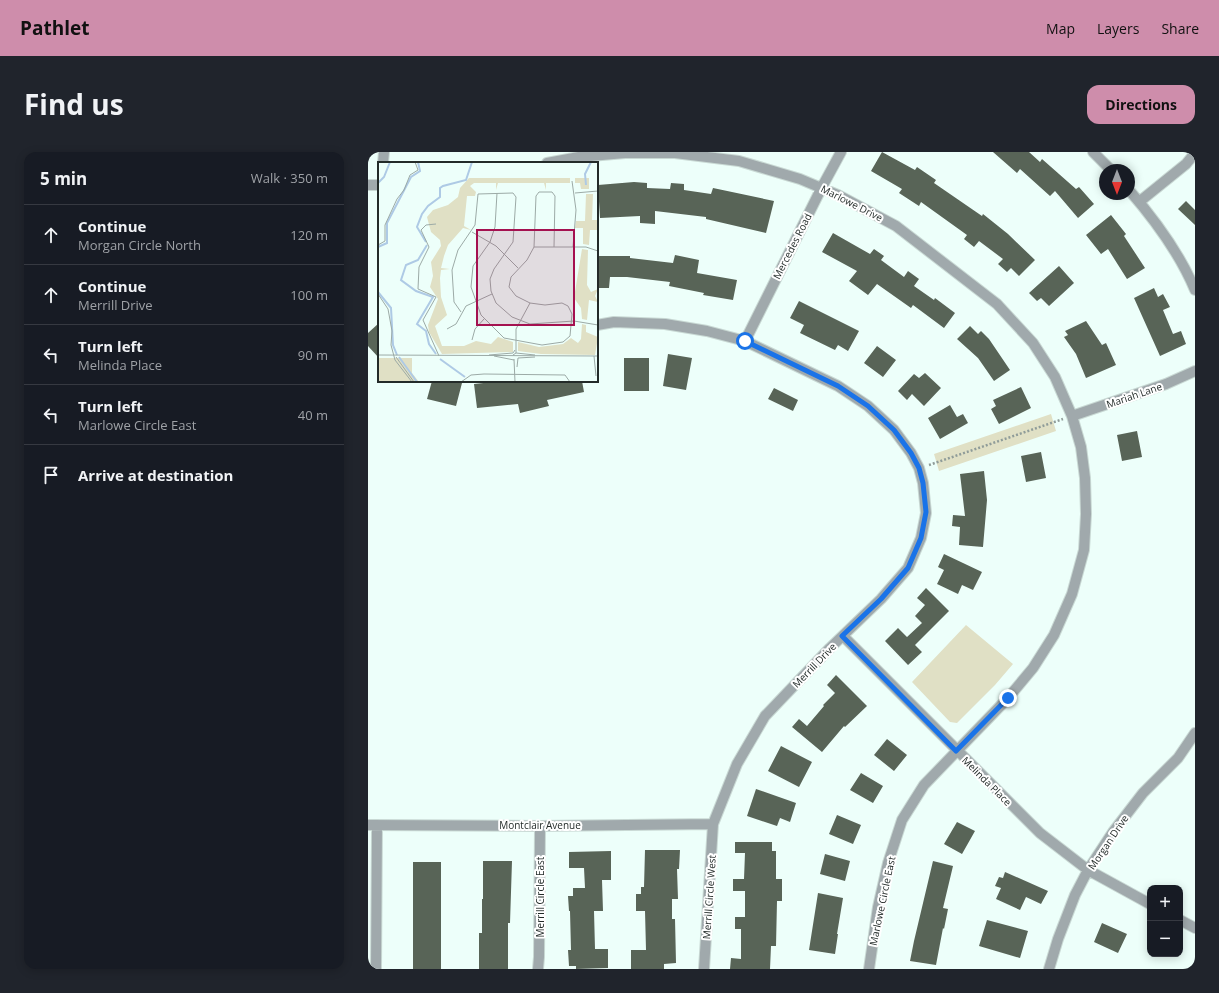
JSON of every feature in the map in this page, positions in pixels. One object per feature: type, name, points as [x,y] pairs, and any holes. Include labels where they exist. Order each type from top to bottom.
[{"type":"street","points":[[383,162],[384,152]]},
{"type":"street","name":"Mercedes Road","points":[[745,341],[841,152]]},
{"type":"street","points":[[1093,152],[1106,164]]},
{"type":"street","name":"Marlowe Drive","points":[[552,162],[579,157],[626,153],[675,153],[739,161],[800,179],[838,194],[896,226],[997,304],[1033,343],[1054,377],[1072,416]]},
{"type":"street","points":[[1139,202],[1186,164],[1195,154]]},
{"type":"street","points":[[1135,197],[1164,236],[1189,276],[1195,290]]},
{"type":"street","name":"Merrill Drive","points":[[598,325],[614,322],[664,324],[707,331],[745,341],[838,386],[868,406],[894,430],[911,453],[919,468],[923,483],[926,512],[921,538],[908,568],[881,599],[842,636],[765,716],[737,764],[713,824]]},
{"type":"street","name":"Mariah Lane","points":[[1072,416],[1166,384],[1195,371]]},
{"type":"street","name":"Marlowe Circle East","points":[[869,969],[878,907],[888,863],[902,820],[924,785],[1008,698],[1033,668],[1054,635],[1072,594],[1084,550],[1086,514],[1085,478],[1080,447],[1072,416]]},
{"type":"street","name":"Melinda Place","points":[[842,636],[1040,833],[1088,870],[1147,902]]},
{"type":"street","name":"Morgan Drive","points":[[1049,969],[1058,939],[1075,895],[1088,870],[1113,832],[1143,793],[1178,758],[1195,733]]},
{"type":"street","name":"Montclair Avenue","points":[[372,825],[540,826],[713,824]]},
{"type":"street","name":"Merrill Circle West","points":[[704,969],[713,824]]},
{"type":"street","points":[[372,825],[376,969]]},
{"type":"street","name":"Merrill Circle East","points":[[538,969],[540,826]]},
{"type":"street","points":[[1182,921],[1195,928]]},
{"type":"path","points":[[919,468],[1072,416]]},
{"type":"green space","points":[[1051,414],[1056,431],[939,471],[934,454]]},
{"type":"green space","points":[[966,625],[1013,664],[995,685],[957,723],[950,722],[912,682]]},
{"type":"building","points":[[882,152],[915,170],[917,167],[936,180],[934,183],[982,216],[983,214],[1008,234],[1035,260],[1019,276],[1011,268],[1007,272],[998,264],[1003,259],[979,241],[974,247],[964,239],[967,235],[921,202],[919,206],[899,193],[902,189],[871,171]]},
{"type":"building","points":[[993,152],[1029,152],[1040,162],[1042,159],[1076,189],[1079,187],[1094,204],[1078,218],[1055,191],[1050,196],[1020,169],[1017,173]]},
{"type":"building","points":[[634,182],[647,183],[647,188],[670,189],[671,183],[684,184],[684,190],[711,194],[713,188],[774,201],[766,233],[706,219],[706,217],[655,211],[655,224],[640,223],[640,216],[600,218],[598,185]]},
{"type":"building","points":[[1186,201],[1195,210],[1195,225],[1178,209]]},
{"type":"building","points":[[1111,215],[1126,234],[1124,236],[1145,268],[1127,279],[1108,249],[1101,254],[1086,235]]},
{"type":"building","points":[[833,233],[870,254],[874,249],[884,256],[881,260],[904,277],[908,271],[919,279],[914,286],[934,300],[935,298],[955,313],[944,328],[913,305],[911,308],[877,284],[868,295],[849,281],[857,271],[822,252]]},
{"type":"building","points":[[675,255],[699,260],[697,273],[737,280],[733,300],[703,295],[704,293],[669,286],[670,282],[627,277],[610,277],[609,288],[599,288],[599,256],[630,256],[630,258],[673,263]]},
{"type":"building","points":[[1059,266],[1074,283],[1049,306],[1041,298],[1037,301],[1029,293]]},
{"type":"building","points":[[1154,288],[1158,297],[1163,294],[1170,307],[1163,310],[1173,334],[1181,331],[1186,344],[1160,356],[1134,298]]},
{"type":"building","points":[[799,301],[859,331],[848,351],[838,345],[835,350],[800,333],[804,325],[790,318]]},
{"type":"building","points":[[1086,321],[1102,345],[1106,343],[1116,365],[1086,378],[1076,354],[1064,337],[1068,335],[1065,331]]},
{"type":"building","points":[[378,324],[378,357],[368,346],[368,333]]},
{"type":"building","points":[[970,326],[978,334],[981,331],[989,339],[1010,370],[994,381],[978,358],[957,339]]},
{"type":"building","points":[[877,346],[896,360],[883,377],[864,363]]},
{"type":"building","points":[[668,354],[692,358],[686,390],[663,386]]},
{"type":"building","points":[[624,358],[649,358],[649,391],[624,391]]},
{"type":"building","points":[[925,373],[941,388],[924,406],[912,394],[907,400],[898,391],[914,374],[919,378]]},
{"type":"building","points":[[432,382],[462,383],[456,406],[427,399]]},
{"type":"building","points":[[493,382],[582,382],[584,392],[547,400],[549,406],[520,413],[518,404],[477,408],[474,384]]},
{"type":"building","points":[[1021,387],[1031,408],[999,424],[991,409],[996,406],[993,400]]},
{"type":"building","points":[[774,388],[798,400],[793,411],[768,399]]},
{"type":"building","points":[[950,405],[957,417],[963,414],[968,423],[940,439],[928,418]]},
{"type":"building","points":[[1137,431],[1142,457],[1122,461],[1117,435]]},
{"type":"building","points":[[1041,452],[1046,478],[1026,482],[1021,456]]},
{"type":"building","points":[[984,471],[987,500],[983,547],[959,545],[960,527],[952,526],[953,515],[965,516],[960,474]]},
{"type":"building","points":[[944,554],[982,572],[973,590],[962,585],[958,594],[937,584],[944,570],[938,567]]},
{"type":"building","points":[[926,588],[949,611],[915,645],[922,652],[908,665],[885,641],[898,628],[907,637],[922,623],[915,616],[925,605],[917,598]]},
{"type":"building","points":[[836,675],[867,706],[845,727],[844,726],[822,752],[792,727],[799,719],[807,726],[824,706],[823,705],[835,693],[827,685]]},
{"type":"building","points":[[887,739],[907,755],[894,771],[874,755]]},
{"type":"building","points":[[781,746],[812,762],[799,787],[768,771]]},
{"type":"building","points":[[861,773],[883,786],[873,803],[850,790]]},
{"type":"building","points":[[756,789],[796,803],[790,822],[780,818],[777,826],[747,816]]},
{"type":"building","points":[[837,815],[861,825],[853,844],[829,834]]},
{"type":"building","points":[[957,822],[975,831],[962,854],[944,844]]},
{"type":"building","points":[[735,842],[772,842],[772,851],[776,851],[776,879],[782,879],[782,901],[777,901],[776,946],[771,946],[770,969],[730,969],[731,958],[741,959],[741,929],[735,929],[735,917],[745,917],[745,891],[733,891],[733,879],[744,879],[745,853],[735,853]]},
{"type":"building","points":[[645,850],[680,850],[679,869],[677,869],[678,899],[672,899],[672,919],[675,919],[676,963],[664,964],[664,969],[631,969],[631,950],[646,950],[645,911],[636,911],[636,894],[641,894],[641,887],[644,887]]},
{"type":"building","points":[[611,851],[611,880],[602,880],[603,911],[594,911],[595,949],[608,949],[608,968],[576,969],[576,966],[569,966],[568,950],[571,950],[568,896],[573,896],[573,888],[585,888],[584,868],[569,868],[569,852]]},
{"type":"building","points":[[825,854],[850,861],[845,881],[820,874]]},
{"type":"building","points":[[483,861],[512,861],[510,923],[508,923],[508,969],[479,969],[479,933],[482,933]]},
{"type":"building","points":[[933,861],[953,866],[943,908],[948,909],[936,965],[910,961]]},
{"type":"building","points":[[413,862],[441,862],[441,969],[413,969]]},
{"type":"building","points":[[1005,872],[1048,891],[1041,904],[1026,897],[1020,910],[996,899],[1001,888],[995,886],[999,877],[1003,878]]},
{"type":"building","points":[[818,893],[843,898],[835,954],[809,950]]},
{"type":"building","points":[[987,920],[1028,931],[1020,958],[979,946]]},
{"type":"building","points":[[1102,923],[1127,934],[1118,953],[1094,942]]},
{"type":"route","points":[[745,341],[838,386],[868,406],[894,430],[911,453],[919,468],[923,483],[926,512],[921,538],[908,568],[881,599],[842,636],[956,751],[1008,698]]}]
